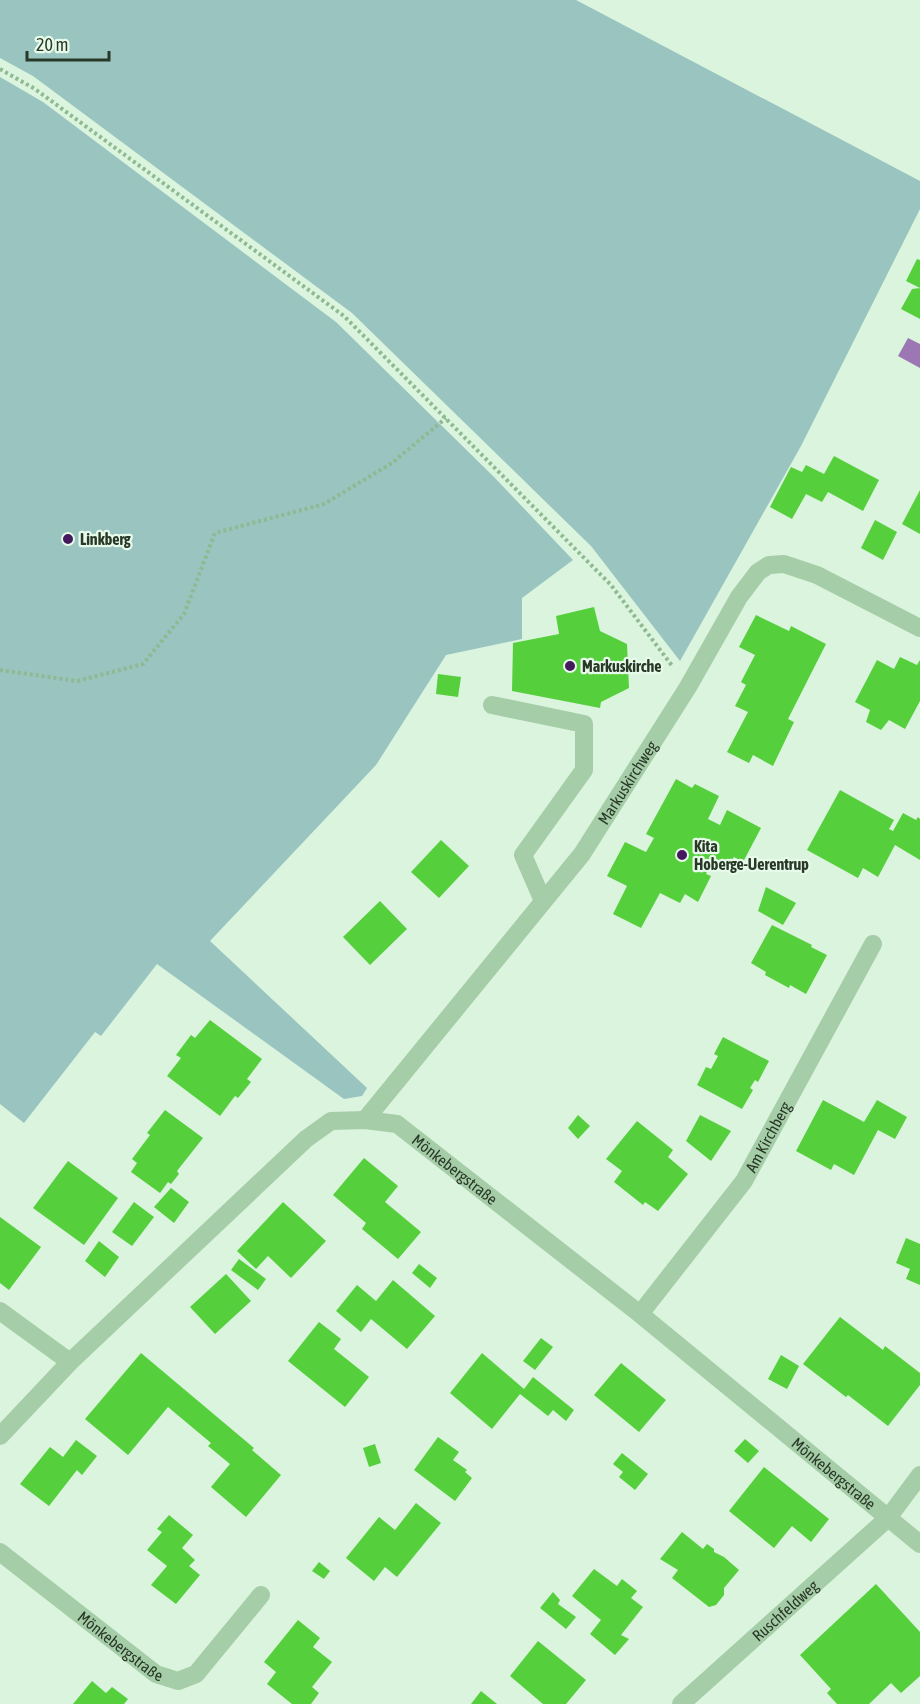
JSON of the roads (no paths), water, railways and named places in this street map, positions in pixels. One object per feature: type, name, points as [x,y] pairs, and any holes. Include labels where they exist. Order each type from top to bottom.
[{"type":"street","name":"Markuskirchweg","points":[[365,1120],[582,854],[688,687],[739,597],[758,572],[769,565],[784,564],[817,575],[920,628]]},
{"type":"street","points":[[492,705],[584,724],[584,770],[524,855],[543,901]]},
{"type":"street","name":"Am Kirchberg","points":[[640,1314],[744,1181],[873,944]]},
{"type":"street","name":"Mönkebergstraße","points":[[0,1436],[70,1362],[306,1139],[331,1121],[365,1120],[397,1124],[640,1314],[920,1544]]},
{"type":"street","points":[[0,1311],[70,1362]]},
{"type":"street","name":"Ruschfeldweg","points":[[681,1704],[888,1518],[920,1475]]},
{"type":"street","name":"Mönkebergstraße","points":[[0,1552],[156,1674],[178,1681],[196,1674],[261,1595]]},
{"type":"place","name":"Linkberg","points":[[68,539]]},
{"type":"place","name":"Markuskirche","points":[[570,666]]},
{"type":"place","name":"Kita Hoberge-Uerentrup","points":[[682,855]]}]
